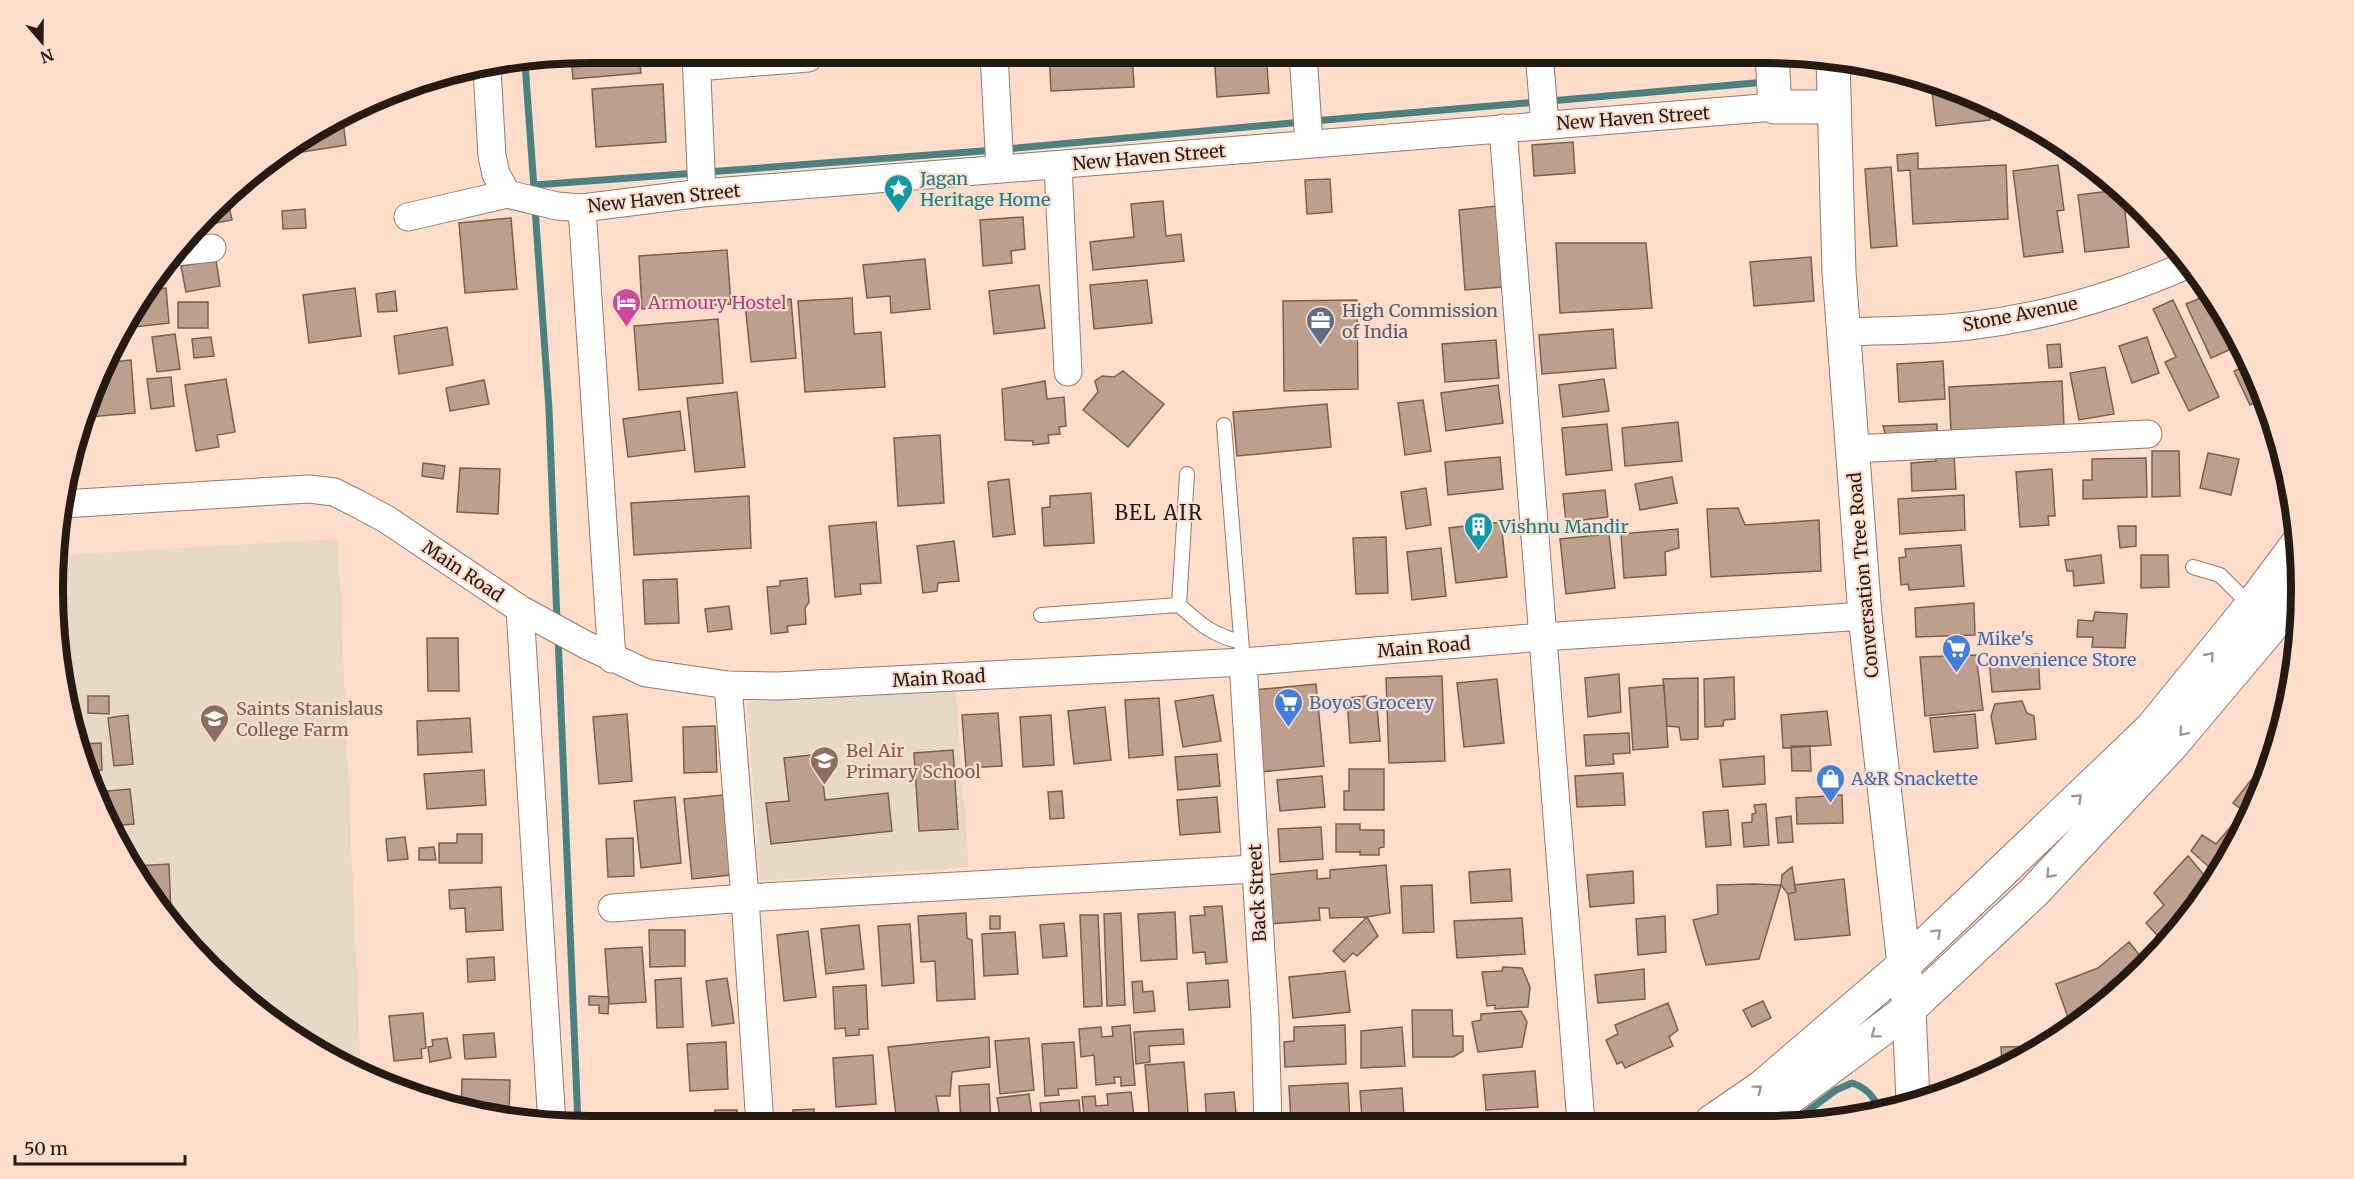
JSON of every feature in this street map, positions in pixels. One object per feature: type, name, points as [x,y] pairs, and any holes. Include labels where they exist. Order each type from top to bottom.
[{"type":"main road","points":[[1773,63],[1775,100],[1834,107]]},
{"type":"main road","name":"Conversation Tree Road","points":[[1833,68],[1839,272],[1865,616],[1909,1009],[1913,1094]]},
{"type":"main road","points":[[1720,1116],[1762,1087],[1904,965],[2152,728],[2251,606],[2290,554]]},
{"type":"main road","points":[[1765,1116],[1909,1009],[2034,891],[2170,747],[2291,600]]},
{"type":"street","points":[[697,63],[702,186]]},
{"type":"street","points":[[994,63],[999,156]]},
{"type":"street","points":[[1304,63],[1309,144]]},
{"type":"street","points":[[1540,63],[1545,125]]},
{"type":"street","points":[[408,217],[515,197],[496,174],[492,156],[487,73]]},
{"type":"street","name":"New Haven Street","points":[[515,197],[570,207],[702,186],[999,156],[1058,165],[1503,129],[1775,100]]},
{"type":"street","points":[[1503,129],[1580,1116]]},
{"type":"street","points":[[1058,165],[1068,372]]},
{"type":"street","points":[[570,207],[612,658]]},
{"type":"street","points":[[187,251],[212,248]]},
{"type":"street","name":"Stone Avenue","points":[[1845,332],[1968,326],[2064,309],[2128,289],[2181,267]]},
{"type":"street","points":[[1853,449],[2148,434]]},
{"type":"street","name":"Main Road","points":[[71,503],[309,489],[334,492],[386,519],[520,609],[612,658],[646,673],[728,686],[778,686],[1242,652],[1542,637],[1865,616]]},
{"type":"street","points":[[520,609],[551,1115]]},
{"type":"street","name":"Back Street","points":[[1242,652],[1265,1017],[1268,1116]]},
{"type":"street","points":[[728,686],[759,1116]]},
{"type":"street","points":[[612,908],[745,898],[1254,869]]},
{"type":"lane","points":[[1224,425],[1242,652]]},
{"type":"lane","points":[[1179,605],[1187,474]]},
{"type":"lane","points":[[2193,567],[2220,574],[2251,606]]},
{"type":"lane","points":[[1041,615],[1179,605],[1203,627],[1242,652]]},
{"type":"shaded area","name":"Saints Stanislaus College Farm","points":[[338,539],[361,1064],[297,1027],[269,1007],[217,962],[172,910],[134,853],[103,791],[81,726],[73,692],[64,624],[64,555]]},
{"type":"shaded area","name":"Bel Air Primary School","points":[[955,687],[969,867],[760,881],[747,702]]},
{"type":"building","points":[[640,63],[641,73],[573,79],[572,64]]},
{"type":"building","points":[[1050,63],[1133,63],[1134,87],[1051,91]]},
{"type":"building","points":[[1215,63],[1267,63],[1269,93],[1217,97]]},
{"type":"building","points":[[663,84],[666,142],[596,147],[592,89]]},
{"type":"building","points":[[1932,90],[1989,113],[1990,120],[1936,126]]},
{"type":"building","points":[[343,124],[346,145],[295,153]]},
{"type":"building","points":[[1573,142],[1575,173],[1534,176],[1532,145]]},
{"type":"building","points":[[1918,153],[1918,169],[2006,165],[2008,219],[1913,224],[1910,170],[1898,171],[1897,155]]},
{"type":"building","points":[[2058,165],[2064,210],[2057,211],[2063,252],[2024,257],[2013,171]]},
{"type":"building","points":[[1891,167],[1897,246],[1871,248],[1865,169]]},
{"type":"building","points":[[1330,179],[1332,212],[1307,214],[1305,180]]},
{"type":"building","points":[[2109,191],[2124,205],[2129,247],[2085,252],[2078,195]]},
{"type":"building","points":[[1163,201],[1166,236],[1181,234],[1184,261],[1093,270],[1090,242],[1134,237],[1131,204]]},
{"type":"building","points":[[229,206],[232,220],[210,224]]},
{"type":"building","points":[[1497,206],[1503,287],[1465,290],[1459,210]]},
{"type":"building","points":[[305,209],[306,228],[283,229],[282,211]]},
{"type":"building","points":[[1023,217],[1025,249],[1011,251],[1012,263],[983,266],[980,220]]},
{"type":"building","points":[[511,218],[517,289],[465,293],[459,223]]},
{"type":"building","points":[[1556,243],[1646,243],[1652,308],[1560,313]]},
{"type":"building","points":[[727,250],[731,304],[642,309],[639,256]]},
{"type":"building","points":[[1811,257],[1814,301],[1754,306],[1750,262]]},
{"type":"building","points":[[925,259],[930,309],[891,313],[890,296],[867,298],[863,265]]},
{"type":"building","points":[[216,260],[220,286],[186,292],[181,266]]},
{"type":"building","points":[[1147,280],[1152,323],[1094,329],[1090,285]]},
{"type":"building","points":[[1039,285],[1045,328],[994,334],[989,291]]},
{"type":"building","points":[[166,288],[169,323],[134,327],[152,297],[158,289]]},
{"type":"building","points":[[355,288],[361,336],[309,343],[303,295]]},
{"type":"building","points":[[395,291],[397,311],[378,312],[376,294]]},
{"type":"building","points":[[2202,297],[2232,348],[2211,358],[2186,304]]},
{"type":"building","points":[[852,298],[854,334],[881,332],[885,387],[805,392],[798,301]]},
{"type":"building","points":[[791,299],[796,358],[751,362],[745,303]]},
{"type":"building","name":"High Commission of India","points":[[1357,300],[1358,389],[1284,391],[1283,301]]},
{"type":"building","points":[[2173,300],[2219,397],[2189,411],[2165,362],[2176,357],[2153,309]]},
{"type":"building","points":[[178,302],[208,302],[208,328],[178,328]]},
{"type":"building","points":[[718,319],[723,383],[639,390],[634,326]]},
{"type":"building","points":[[447,327],[453,365],[399,374],[394,336]]},
{"type":"building","points":[[1613,329],[1616,368],[1542,374],[1539,335]]},
{"type":"building","points":[[175,334],[180,369],[157,372],[152,337]]},
{"type":"building","points":[[211,337],[214,356],[194,358],[192,339]]},
{"type":"building","points":[[2147,337],[2159,373],[2132,383],[2119,346]]},
{"type":"building","points":[[1496,340],[1499,378],[1445,382],[1442,344]]},
{"type":"building","points":[[2060,344],[2062,367],[2049,368],[2047,345]]},
{"type":"building","points":[[131,360],[135,413],[92,417],[103,388],[115,361]]},
{"type":"building","points":[[1943,361],[1945,399],[1899,402],[1897,364]]},
{"type":"building","points":[[2105,367],[2114,414],[2079,420],[2070,373]]},
{"type":"building","points":[[2242,367],[2256,402],[2250,405],[2234,371]]},
{"type":"building","points":[[1123,371],[1164,404],[1128,447],[1083,410],[1098,392],[1095,381],[1102,376],[1114,377]]},
{"type":"building","points":[[171,377],[174,406],[151,409],[147,379]]},
{"type":"building","points":[[226,379],[235,432],[217,435],[219,447],[196,451],[185,385]]},
{"type":"building","points":[[1604,379],[1609,411],[1563,417],[1559,385]]},
{"type":"building","points":[[484,380],[489,404],[450,411],[446,388]]},
{"type":"building","points":[[1045,381],[1047,399],[1064,397],[1066,426],[1059,427],[1060,434],[1048,435],[1049,443],[1033,445],[1033,441],[1005,440],[1002,389]]},
{"type":"building","points":[[2062,381],[2064,427],[1951,433],[1949,387]]},
{"type":"building","points":[[1498,385],[1503,423],[1446,431],[1441,393]]},
{"type":"building","points":[[737,392],[745,467],[695,472],[687,398]]},
{"type":"building","points":[[1423,400],[1431,451],[1405,455],[1398,403]]},
{"type":"building","points":[[1327,404],[1331,447],[1237,456],[1233,412]]},
{"type":"building","points":[[680,411],[685,450],[628,457],[623,419]]},
{"type":"building","points":[[1678,422],[1682,461],[1625,466],[1622,428]]},
{"type":"building","points":[[1607,424],[1612,470],[1566,475],[1562,428]]},
{"type":"building","points":[[1937,424],[1937,435],[1886,437],[1883,426]]},
{"type":"building","points":[[940,435],[944,503],[898,506],[894,438]]},
{"type":"building","points":[[2152,451],[2179,451],[2180,496],[2152,497]]},
{"type":"building","points":[[2208,453],[2239,459],[2231,495],[2200,488]]},
{"type":"building","points":[[1954,455],[1956,489],[1912,491],[1911,463],[1936,461],[1935,456]]},
{"type":"building","points":[[1500,457],[1503,489],[1448,495],[1445,462]]},
{"type":"building","points":[[2146,458],[2147,497],[2083,499],[2083,480],[2092,480],[2092,459]]},
{"type":"building","points":[[423,463],[445,466],[443,479],[422,476]]},
{"type":"building","points":[[460,468],[500,469],[498,514],[457,512]]},
{"type":"building","points":[[2052,469],[2055,516],[2048,516],[2049,525],[2020,527],[2016,472]]},
{"type":"building","points":[[1672,477],[1677,503],[1640,510],[1635,484]]},
{"type":"building","points":[[1009,479],[1015,534],[993,537],[988,482]]},
{"type":"building","points":[[1426,488],[1431,525],[1406,529],[1401,492]]},
{"type":"building","points":[[1605,490],[1608,517],[1566,522],[1563,494]]},
{"type":"building","points":[[1091,493],[1094,543],[1044,546],[1042,508],[1050,507],[1050,496]]},
{"type":"building","points":[[1964,495],[1965,530],[1900,534],[1898,499]]},
{"type":"building","points":[[749,496],[751,548],[634,555],[631,503]]},
{"type":"building","points":[[1738,508],[1745,525],[1819,520],[1821,571],[1711,577],[1707,509]]},
{"type":"building","points":[[876,522],[881,583],[860,584],[861,594],[835,597],[829,526]]},
{"type":"building","name":"Vishnu Mandir","points":[[1501,522],[1507,577],[1456,583],[1449,528]]},
{"type":"building","points":[[2118,526],[2136,526],[2136,546],[2120,548]]},
{"type":"building","points":[[1678,529],[1679,548],[1665,552],[1666,575],[1624,578],[1621,534]]},
{"type":"building","points":[[1609,534],[1615,588],[1566,594],[1560,539]]},
{"type":"building","points":[[1386,537],[1388,593],[1356,594],[1353,538]]},
{"type":"building","points":[[954,541],[959,581],[938,583],[937,591],[923,593],[917,546]]},
{"type":"building","points":[[1961,545],[1964,586],[1909,590],[1908,584],[1901,585],[1899,558],[1906,557],[1905,549]]},
{"type":"building","points":[[1441,548],[1446,596],[1412,600],[1407,552]]},
{"type":"building","points":[[2101,555],[2104,583],[2074,586],[2073,571],[2067,571],[2065,560]]},
{"type":"building","points":[[2141,555],[2168,555],[2169,587],[2141,588]]},
{"type":"building","points":[[807,578],[809,602],[805,608],[806,624],[787,626],[788,632],[771,634],[767,587],[780,586],[780,581]]},
{"type":"building","points":[[677,579],[679,623],[645,624],[643,580]]},
{"type":"building","points":[[1974,603],[1975,635],[1916,637],[1915,608]]},
{"type":"building","points":[[729,606],[732,629],[708,632],[705,609]]},
{"type":"building","points":[[2095,612],[2127,614],[2125,648],[2092,647],[2093,637],[2077,637],[2078,620],[2093,621]]},
{"type":"building","points":[[427,638],[458,638],[459,691],[428,691]]},
{"type":"building","points":[[2038,654],[2040,689],[1992,692],[1989,659]]},
{"type":"building","points":[[1976,655],[1983,710],[1925,716],[1920,657]]},
{"type":"building","points":[[1619,674],[1621,712],[1588,717],[1585,678]]},
{"type":"building","points":[[1442,676],[1445,761],[1389,763],[1386,678]]},
{"type":"building","points":[[1734,677],[1735,719],[1724,720],[1723,726],[1705,727],[1704,679]]},
{"type":"building","points":[[1698,678],[1698,739],[1681,740],[1679,727],[1667,726],[1663,679]]},
{"type":"building","points":[[1497,679],[1504,743],[1464,747],[1457,683]]},
{"type":"building","name":"Boyos Grocery","points":[[1316,684],[1324,766],[1260,772],[1253,690]]},
{"type":"building","points":[[1664,685],[1668,747],[1633,750],[1629,688]]},
{"type":"building","points":[[1213,695],[1221,741],[1183,747],[1175,701]]},
{"type":"building","points":[[1376,695],[1380,741],[1350,743],[1347,698]]},
{"type":"building","points":[[88,696],[109,696],[109,714],[88,713]]},
{"type":"building","points":[[1159,698],[1163,755],[1129,758],[1125,700]]},
{"type":"building","points":[[2022,701],[2027,713],[2034,716],[2036,739],[1996,744],[1991,716],[1995,704]]},
{"type":"building","points":[[1105,707],[1111,760],[1074,764],[1068,711]]},
{"type":"building","points":[[1827,711],[1831,745],[1783,748],[1781,715]]},
{"type":"building","points":[[998,713],[1002,766],[966,768],[962,715]]},
{"type":"building","points":[[627,714],[632,781],[599,784],[593,717]]},
{"type":"building","points":[[1975,714],[1978,748],[1934,752],[1930,718]]},
{"type":"building","points":[[128,715],[133,764],[114,766],[108,718]]},
{"type":"building","points":[[1051,715],[1054,765],[1023,767],[1020,717]]},
{"type":"building","points":[[470,718],[472,752],[418,755],[417,721]]},
{"type":"building","points":[[715,726],[717,772],[684,773],[683,727]]},
{"type":"building","points":[[1629,733],[1630,753],[1613,754],[1614,764],[1586,766],[1584,735]]},
{"type":"building","points":[[101,743],[102,770],[95,771],[86,744]]},
{"type":"building","points":[[1791,746],[1810,746],[1811,771],[1792,771]]},
{"type":"building","points":[[953,750],[958,829],[919,831],[914,753]]},
{"type":"building","points":[[820,754],[825,800],[888,793],[892,831],[771,844],[766,803],[789,801],[784,758]]},
{"type":"building","points":[[1217,754],[1220,786],[1178,790],[1175,757]]},
{"type":"building","points":[[1764,756],[1765,784],[1723,787],[1720,760]]},
{"type":"building","points":[[1349,769],[1384,769],[1384,810],[1344,810],[1344,791],[1349,791]]},
{"type":"building","points":[[484,770],[486,805],[427,809],[424,774]]},
{"type":"building","points":[[1623,773],[1625,805],[1577,807],[1575,776]]},
{"type":"building","points":[[1322,776],[1325,807],[1280,811],[1277,780]]},
{"type":"building","points":[[2251,780],[2254,783],[2242,810],[2233,803]]},
{"type":"building","points":[[130,789],[134,824],[119,825],[109,805],[108,791]]},
{"type":"building","points":[[1062,791],[1064,818],[1050,819],[1048,792]]},
{"type":"building","points":[[723,795],[731,875],[692,879],[684,799]]},
{"type":"building","points":[[1842,795],[1843,823],[1797,824],[1796,798]]},
{"type":"building","points":[[675,797],[681,863],[641,868],[634,801]]},
{"type":"building","points":[[1217,797],[1220,832],[1180,835],[1177,800]]},
{"type":"building","points":[[1766,804],[1769,845],[1744,847],[1742,823],[1752,822],[1752,814],[1756,813],[1754,805]]},
{"type":"building","points":[[1728,810],[1731,845],[1706,847],[1703,812]]},
{"type":"building","points":[[1791,816],[1793,842],[1778,843],[1776,818]]},
{"type":"building","points":[[2240,816],[2211,868],[2191,851],[2202,835],[2216,844]]},
{"type":"building","points":[[1336,824],[1360,824],[1360,830],[1384,830],[1384,847],[1379,848],[1379,855],[1360,855],[1360,851],[1336,852]]},
{"type":"building","points":[[1321,827],[1323,859],[1280,862],[1278,829]]},
{"type":"building","points":[[457,834],[482,834],[482,863],[439,863],[439,843],[457,843]]},
{"type":"building","points":[[405,837],[408,859],[388,861],[386,839]]},
{"type":"building","points":[[633,838],[634,876],[608,877],[606,839]]},
{"type":"building","points":[[434,847],[436,860],[419,860],[419,848]]},
{"type":"building","points":[[2188,856],[2205,876],[2159,938],[2146,923],[2164,905],[2154,893]]},
{"type":"building","points":[[169,864],[171,908],[152,882],[142,866]]},
{"type":"building","points":[[1386,865],[1390,913],[1367,917],[1330,918],[1329,908],[1319,908],[1320,920],[1270,924],[1266,875],[1317,870],[1317,879],[1330,878],[1330,870]]},
{"type":"building","points":[[1792,867],[1796,892],[1788,894],[1781,885],[1782,875]]},
{"type":"building","points":[[1510,869],[1512,901],[1471,903],[1469,872]]},
{"type":"building","points":[[1633,871],[1634,903],[1590,907],[1587,875]]},
{"type":"building","points":[[1844,879],[1850,935],[1795,940],[1788,894],[1796,892],[1794,885]]},
{"type":"building","points":[[1432,885],[1434,932],[1403,933],[1401,886]]},
{"type":"building","points":[[1717,885],[1781,885],[1759,959],[1706,965],[1693,920],[1718,914]]},
{"type":"building","points":[[501,887],[503,930],[466,932],[465,908],[450,909],[449,890]]},
{"type":"building","points":[[1222,906],[1227,962],[1206,964],[1205,952],[1193,953],[1190,916],[1205,915],[1204,907]]},
{"type":"building","points":[[1175,912],[1177,959],[1141,961],[1138,914]]},
{"type":"building","points":[[966,913],[967,938],[972,940],[975,999],[937,1001],[935,961],[921,962],[918,916]]},
{"type":"building","points":[[1121,913],[1125,1005],[1107,1006],[1104,914]]},
{"type":"building","points":[[1080,915],[1098,915],[1102,1006],[1084,1007]]},
{"type":"building","points":[[990,916],[1000,916],[1000,929],[990,929]]},
{"type":"building","points":[[1665,916],[1666,952],[1638,955],[1636,919]]},
{"type":"building","points":[[1367,917],[1378,936],[1357,956],[1353,953],[1344,962],[1333,951]]},
{"type":"building","points":[[1522,918],[1525,954],[1457,958],[1454,921]]},
{"type":"building","points":[[1064,923],[1067,956],[1043,958],[1040,925]]},
{"type":"building","points":[[910,924],[914,983],[882,986],[878,926]]},
{"type":"building","points":[[859,925],[864,969],[826,974],[821,929]]},
{"type":"building","points":[[649,930],[685,930],[685,966],[650,967]]},
{"type":"building","points":[[808,931],[816,997],[784,1001],[777,935]]},
{"type":"building","points":[[1015,932],[1018,974],[984,976],[982,934]]},
{"type":"building","points":[[2129,942],[2141,957],[2112,985],[2069,1019],[2056,984],[2098,968]]},
{"type":"building","points":[[642,947],[646,1002],[609,1004],[605,949]]},
{"type":"building","points":[[494,957],[495,980],[468,982],[467,959]]},
{"type":"building","points":[[1503,967],[1522,968],[1530,987],[1528,1007],[1495,1009],[1495,1005],[1487,1006],[1482,972],[1502,971]]},
{"type":"building","points":[[1644,969],[1645,999],[1598,1003],[1595,975]]},
{"type":"building","points":[[1345,971],[1350,1012],[1293,1018],[1289,977]]},
{"type":"building","points":[[681,978],[683,1027],[657,1028],[655,980]]},
{"type":"building","points":[[727,978],[734,1023],[712,1026],[706,981]]},
{"type":"building","points":[[1228,980],[1230,1007],[1189,1010],[1187,983]]},
{"type":"building","points":[[1142,981],[1143,992],[1153,991],[1155,1011],[1134,1013],[1132,982]]},
{"type":"building","points":[[866,985],[868,1029],[859,1029],[859,1035],[846,1036],[845,1028],[835,1029],[833,987]]},
{"type":"building","points":[[589,996],[609,997],[608,1014],[599,1013],[599,1005],[589,1005]]},
{"type":"building","points":[[1763,1001],[1771,1018],[1752,1027],[1743,1010]]},
{"type":"building","points":[[1668,1003],[1678,1030],[1669,1037],[1673,1046],[1625,1068],[1622,1062],[1617,1064],[1606,1040],[1618,1034],[1615,1025]]},
{"type":"building","points":[[1412,1010],[1452,1010],[1453,1036],[1463,1036],[1463,1051],[1453,1057],[1413,1057]]},
{"type":"building","points":[[1521,1011],[1527,1022],[1522,1047],[1478,1052],[1472,1022],[1481,1020],[1481,1014]]},
{"type":"building","points":[[423,1013],[426,1048],[421,1049],[422,1058],[394,1061],[389,1016]]},
{"type":"building","points":[[1130,1025],[1135,1085],[1121,1086],[1121,1077],[1114,1077],[1115,1083],[1096,1085],[1094,1055],[1081,1057],[1079,1029],[1101,1027],[1102,1037],[1113,1036],[1112,1027]]},
{"type":"building","points":[[1345,1025],[1346,1064],[1285,1067],[1284,1042],[1294,1041],[1294,1027]]},
{"type":"building","points":[[1402,1027],[1405,1066],[1361,1068],[1361,1031]]},
{"type":"building","points":[[1183,1029],[1184,1044],[1149,1046],[1150,1062],[1136,1064],[1134,1032]]},
{"type":"building","points":[[494,1033],[496,1057],[465,1059],[463,1035]]},
{"type":"building","points":[[989,1037],[990,1067],[952,1072],[950,1096],[936,1096],[940,1116],[896,1116],[888,1047]]},
{"type":"building","points":[[447,1038],[451,1058],[430,1062],[428,1047],[433,1046],[432,1040]]},
{"type":"building","points":[[1029,1038],[1034,1090],[1000,1094],[995,1041]]},
{"type":"building","points":[[726,1042],[728,1089],[690,1091],[687,1044]]},
{"type":"building","points":[[1074,1042],[1077,1088],[1058,1089],[1059,1095],[1045,1096],[1042,1044]]},
{"type":"building","points":[[2026,1046],[2002,1059],[2001,1047]]},
{"type":"building","points":[[873,1055],[876,1104],[836,1107],[833,1058]]},
{"type":"building","points":[[1184,1062],[1188,1116],[1149,1116],[1145,1065]]},
{"type":"building","points":[[1535,1071],[1538,1107],[1486,1110],[1483,1075]]},
{"type":"building","points":[[462,1079],[510,1080],[509,1109],[461,1100]]},
{"type":"building","points":[[1348,1083],[1350,1116],[1291,1116],[1289,1086]]},
{"type":"building","points":[[989,1084],[991,1116],[961,1116],[959,1086]]},
{"type":"building","points":[[1402,1088],[1404,1116],[1362,1116],[1360,1091]]},
{"type":"building","points":[[1131,1092],[1134,1116],[1084,1116],[1082,1097],[1095,1096],[1096,1106],[1108,1105],[1107,1094]]},
{"type":"building","points":[[1234,1092],[1236,1116],[1206,1116],[1205,1094]]},
{"type":"building","points":[[1029,1094],[1032,1116],[1000,1116],[997,1098]]},
{"type":"building","points":[[1079,1100],[1080,1116],[1041,1116],[1040,1103]]},
{"type":"building","points":[[814,1109],[814,1116],[793,1116],[793,1110]]},
{"type":"building","points":[[715,1110],[737,1110],[737,1116],[715,1116]]},
{"type":"building","points":[[701,1113],[701,1116],[665,1116],[665,1114]]},
{"type":"waterway","points":[[525,67],[534,188]]},
{"type":"waterway","points":[[1550,101],[1766,82]]},
{"type":"waterway","points":[[1313,121],[1539,102]]},
{"type":"waterway","points":[[1006,149],[1302,122]]},
{"type":"waterway","points":[[707,172],[995,150]]},
{"type":"waterway","points":[[534,185],[696,173]]},
{"type":"waterway","points":[[535,208],[549,409],[557,622]]},
{"type":"waterway","points":[[558,636],[578,1116]]},
{"type":"waterway","points":[[1803,1115],[1836,1090],[1852,1083],[1862,1087],[1877,1104]]},
{"type":"place","name":"Jagan Heritage Home","points":[[899,214]]},
{"type":"place","name":"Armoury Hostel","points":[[627,328]]},
{"type":"place","name":"High Commission of India","points":[[1321,346]]},
{"type":"place","name":"Vishnu Mandir","points":[[1478,552]]},
{"type":"place","name":"Mike's Convenience Store","points":[[1956,674]]},
{"type":"place","name":"Boyos Grocery","points":[[1288,728]]},
{"type":"place","name":"Saints Stanislaus College Farm","points":[[215,744]]},
{"type":"place","name":"Bel Air Primary School","points":[[825,786]]},
{"type":"place","name":"A&R Snackette","points":[[1830,804]]},
{"type":"district","name":"BEL AIR","points":[[1159,512]]}]
